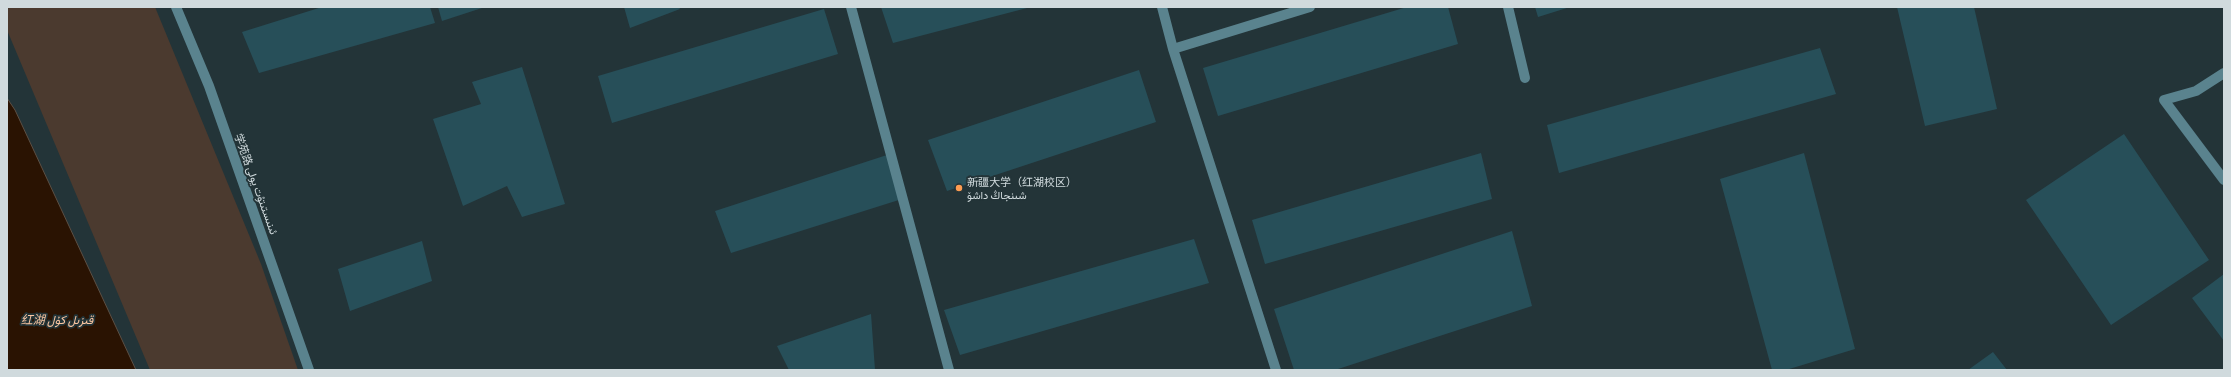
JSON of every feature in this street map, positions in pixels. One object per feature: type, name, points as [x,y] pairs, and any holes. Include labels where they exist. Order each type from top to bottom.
[{"type":"street","name":"学苑路 ئىنىستىتۇت يولى","points":[[176,7],[209,86],[310,370]]},
{"type":"street","points":[[851,7],[949,370]]},
{"type":"street","points":[[1162,7],[1173,49],[1276,370]]},
{"type":"street","points":[[1173,49],[1310,7]]},
{"type":"street","points":[[1508,7],[1525,78]]},
{"type":"street","points":[[2224,73],[2196,91],[2164,100],[2224,180]]},
{"type":"shaded area","points":[[7,7],[155,7],[261,264],[298,370],[150,370],[7,30]]},
{"type":"water","name":"红湖 قىزىل كۆل","points":[[7,98],[15,110],[136,370],[7,370]]},
{"type":"building","points":[[322,7],[430,7],[435,23],[259,73],[242,32]]},
{"type":"building","points":[[438,7],[485,7],[442,21]]},
{"type":"building","points":[[624,7],[679,7],[680,9],[630,28]]},
{"type":"building","points":[[881,7],[1027,7],[1027,8],[893,43]]},
{"type":"building","points":[[1407,7],[1448,7],[1458,44],[1218,116],[1203,68]]},
{"type":"building","points":[[1535,7],[1570,7],[1538,17]]},
{"type":"building","points":[[1897,7],[1974,7],[1997,109],[1925,126]]},
{"type":"building","points":[[824,9],[838,54],[612,123],[598,76]]},
{"type":"building","points":[[1820,48],[1836,94],[1559,173],[1547,125]]},
{"type":"building","points":[[522,67],[565,204],[522,217],[507,186],[463,206],[433,119],[481,104],[472,82]]},
{"type":"building","points":[[1139,70],[1156,122],[947,191],[928,140]]},
{"type":"building","points":[[2124,134],[2209,260],[2111,325],[2026,200]]},
{"type":"building","points":[[1481,153],[1492,199],[1265,264],[1252,220]]},
{"type":"building","points":[[1804,153],[1855,349],[1786,370],[1772,370],[1720,179]]},
{"type":"building","points":[[890,154],[902,199],[731,253],[715,211]]},
{"type":"building","points":[[1512,231],[1532,306],[1335,370],[1294,370],[1274,309]]},
{"type":"building","points":[[1194,239],[1209,283],[960,355],[944,310]]},
{"type":"building","points":[[422,241],[432,281],[350,311],[338,269]]},
{"type":"building","points":[[2224,274],[2224,341],[2192,298]]},
{"type":"building","points":[[871,314],[875,370],[789,370],[777,346]]},
{"type":"building","points":[[1993,352],[2007,370],[1968,370]]},
{"type":"place","name":"新疆大学（红湖校区） شىنجاڭ داشۆ","points":[[959,188]]}]
